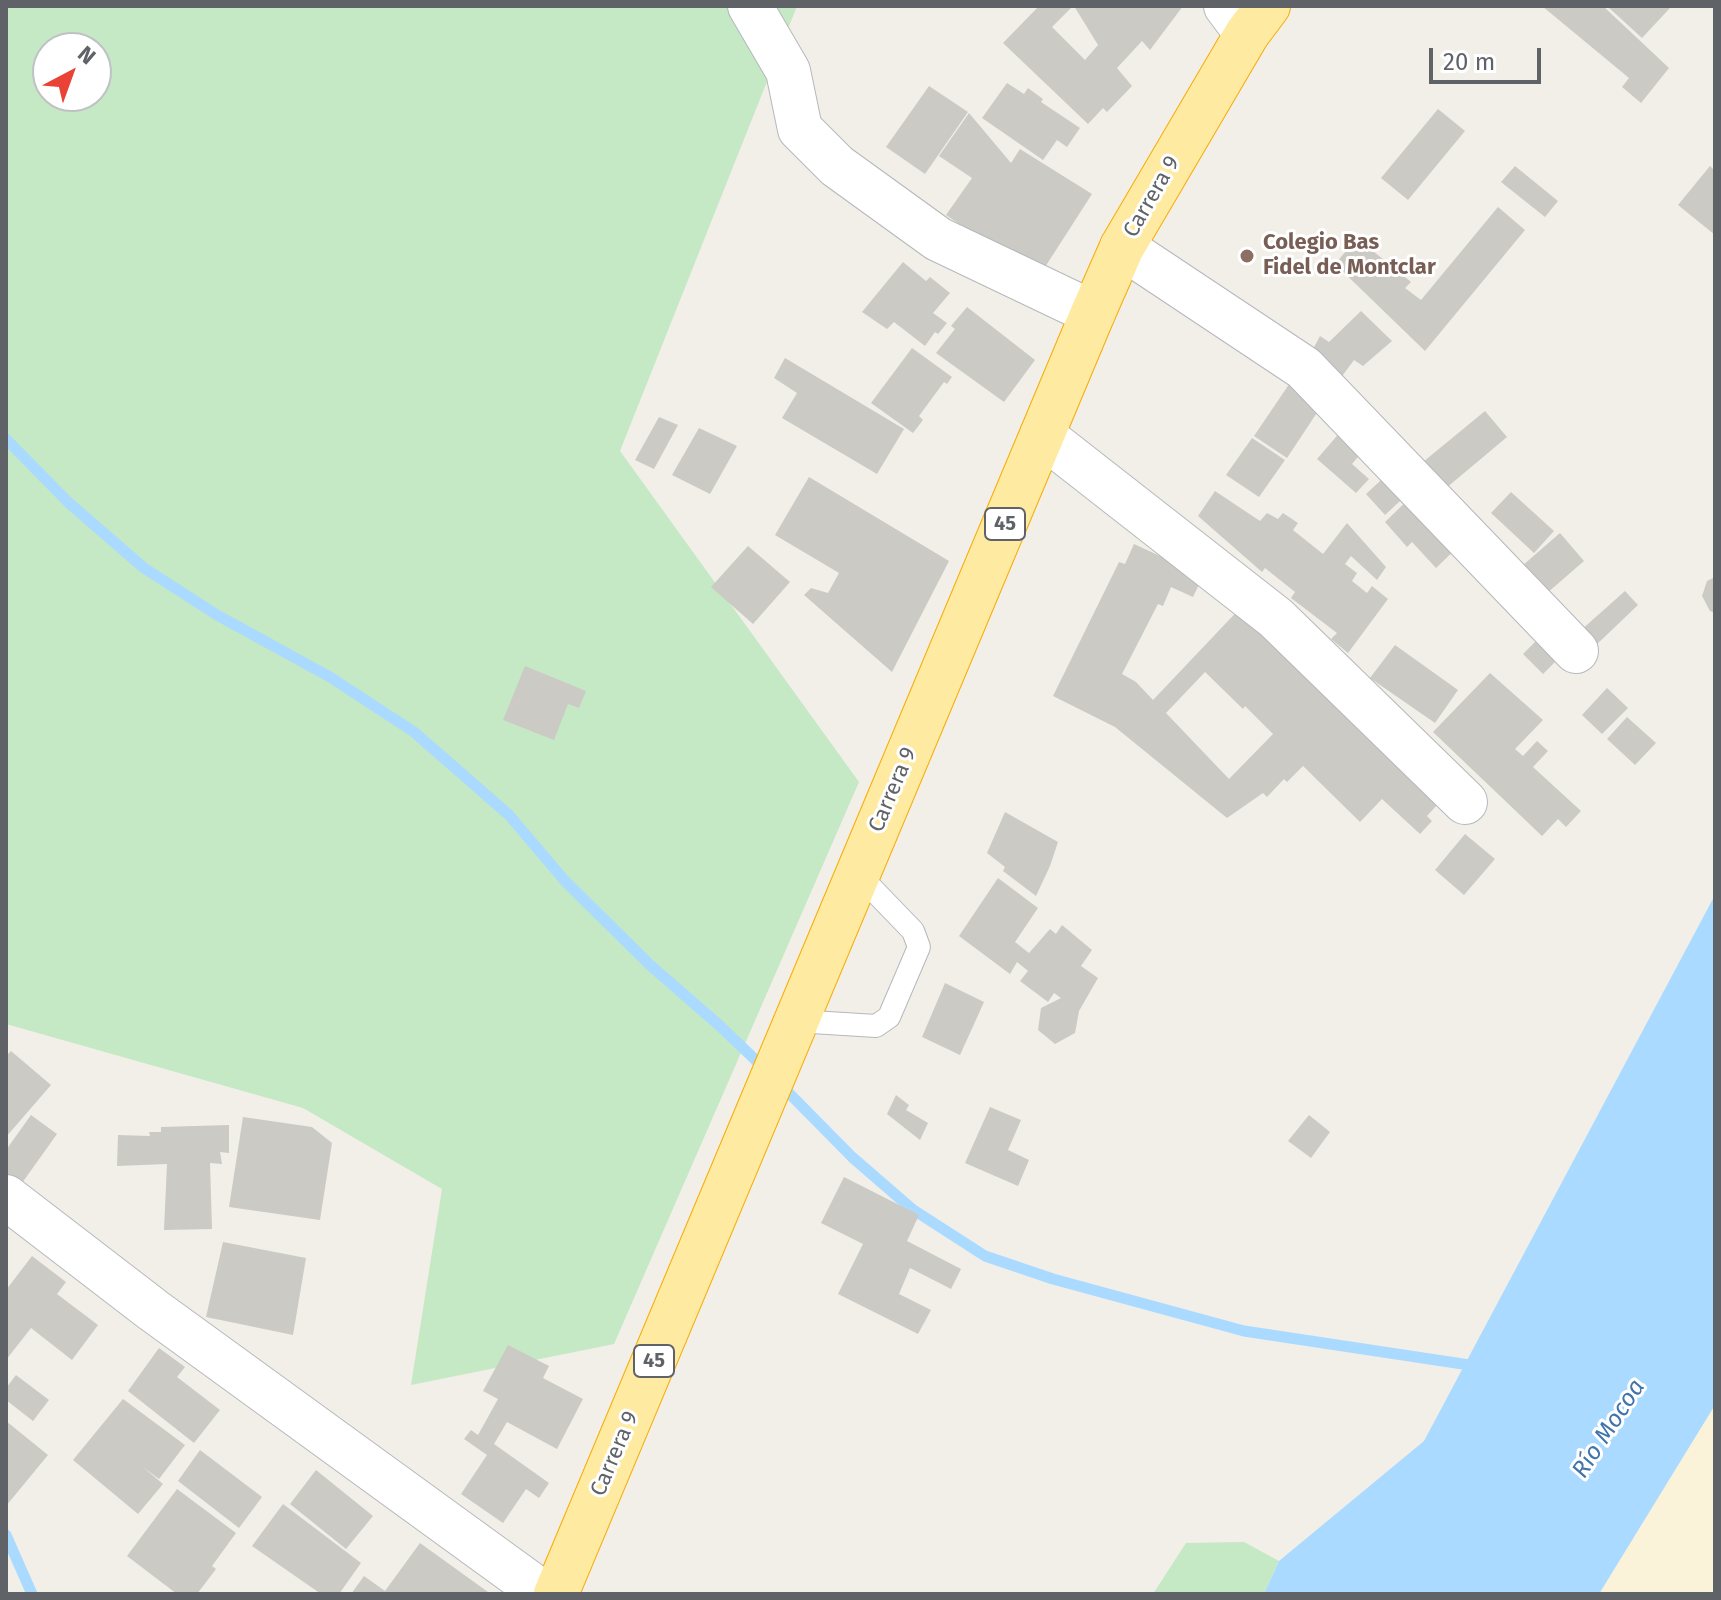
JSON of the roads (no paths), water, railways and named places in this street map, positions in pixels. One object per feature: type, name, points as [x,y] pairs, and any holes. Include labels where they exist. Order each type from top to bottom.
[{"type":"highway","name":"Carrera 9","points":[[556,1594],[1093,313],[1122,247],[1247,15]]},
{"type":"street","points":[[750,6],[788,71],[800,129],[837,166],[938,239],[1093,313]]},
{"type":"street","points":[[1122,247],[1304,368],[1576,651]]},
{"type":"street","points":[[1042,435],[1276,618],[1465,802]]},
{"type":"street","points":[[6,1197],[153,1310],[544,1594]]},
{"type":"lane","points":[[788,1041],[876,1026],[889,1017],[919,947],[913,931],[858,874]]},
{"type":"water","name":"Río Mocoa","points":[[1715,895],[1715,1405],[1599,1594],[1264,1594],[1279,1561],[1424,1441]]},
{"type":"waterway","points":[[6,439],[69,503],[144,568],[217,615],[330,677],[414,732],[509,815],[565,881],[650,965],[767,1071]]},
{"type":"waterway","points":[[779,1083],[852,1157],[912,1209],[985,1256],[1053,1279],[1244,1331],[1476,1366]]},
{"type":"waterway","points":[[6,1535],[32,1594]]},
{"type":"place","name":"Colegio Bas Fidel de Montclar","points":[[1247,256]]}]
